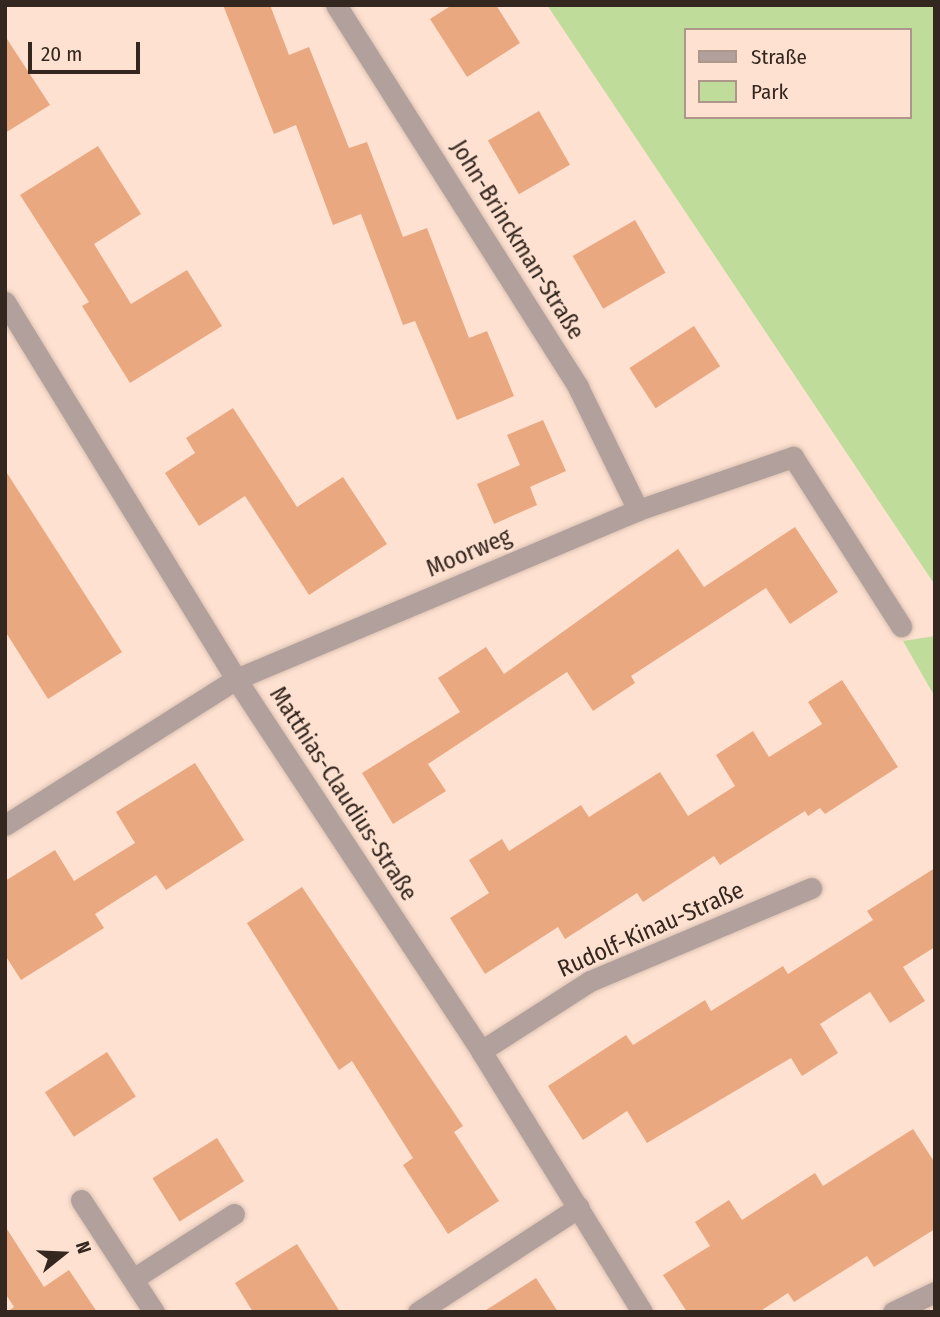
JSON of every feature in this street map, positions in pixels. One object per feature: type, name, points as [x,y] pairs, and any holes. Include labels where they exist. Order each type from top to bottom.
[{"type":"street","name":"John-Brinckman-Straße","points":[[336,5],[578,387],[638,510]]},
{"type":"street","name":"Matthias-Claudius-Straße","points":[[5,302],[12,326],[236,679],[481,1051],[642,1312]]},
{"type":"street","name":"Moorweg","points":[[5,825],[236,679],[638,510],[793,457],[901,626]]},
{"type":"street","name":"Rudolf-Kinau-Straße","points":[[481,1051],[590,981],[811,888]]},
{"type":"street","points":[[81,1200],[154,1312]]},
{"type":"street","points":[[418,1312],[579,1208]]},
{"type":"street","points":[[133,1279],[234,1214]]},
{"type":"street","points":[[893,1312],[935,1292]]},
{"type":"green space","points":[[547,5],[935,5],[935,585]]},
{"type":"green space","points":[[935,636],[935,697],[903,641]]},
{"type":"building","points":[[223,5],[270,5],[289,55],[309,47],[349,148],[367,142],[403,237],[427,228],[469,338],[487,331],[514,396],[457,420],[415,321],[403,325],[361,214],[333,225],[296,125],[274,134]]},
{"type":"building","points":[[452,5],[496,5],[520,43],[467,77],[430,19]]},
{"type":"building","points":[[5,36],[50,105],[5,133]]},
{"type":"building","points":[[539,111],[570,165],[519,194],[488,141]]},
{"type":"building","points":[[98,146],[141,214],[94,244],[131,304],[187,270],[222,326],[130,383],[82,306],[89,302],[20,195]]},
{"type":"building","points":[[635,220],[666,273],[603,309],[573,256]]},
{"type":"building","points":[[694,326],[720,366],[656,408],[629,368]]},
{"type":"building","points":[[233,408],[297,507],[343,477],[387,544],[309,595],[245,496],[199,526],[165,473],[195,453],[186,438]]},
{"type":"building","points":[[543,420],[566,471],[530,487],[537,505],[494,524],[477,484],[520,465],[507,435]]},
{"type":"building","points":[[5,470],[122,652],[48,699],[5,631]]},
{"type":"building","points":[[795,527],[838,592],[790,624],[766,588],[631,676],[635,683],[593,711],[567,672],[428,764],[446,791],[393,824],[362,773],[460,712],[438,678],[486,647],[504,674],[678,549],[704,587]]},
{"type":"building","points":[[842,680],[898,767],[825,814],[820,808],[808,816],[805,811],[720,865],[714,856],[643,902],[637,893],[565,939],[558,927],[485,974],[450,918],[489,893],[469,860],[502,839],[509,851],[581,805],[589,817],[660,772],[688,816],[735,786],[716,755],[753,731],[769,757],[822,724],[808,702]]},
{"type":"building","points":[[195,763],[244,840],[166,890],[156,875],[95,914],[104,928],[21,980],[5,955],[5,881],[55,850],[74,881],[135,843],[116,812]]},
{"type":"building","points":[[935,868],[935,947],[903,967],[925,1001],[890,1023],[870,992],[820,1024],[838,1053],[802,1076],[791,1058],[647,1143],[627,1111],[583,1140],[548,1086],[626,1035],[633,1045],[705,1000],[711,1011],[783,966],[788,974],[873,920],[867,911]]},
{"type":"building","points":[[302,887],[463,1126],[454,1132],[499,1201],[448,1234],[403,1165],[413,1158],[352,1061],[339,1070],[247,923]]},
{"type":"building","points":[[107,1052],[136,1096],[74,1137],[45,1092]]},
{"type":"building","points":[[913,1129],[935,1163],[935,1229],[874,1267],[867,1256],[794,1302],[788,1293],[759,1312],[687,1312],[663,1275],[710,1246],[695,1222],[729,1200],[742,1220],[815,1173],[823,1186]]},
{"type":"building","points":[[217,1138],[244,1181],[180,1222],[153,1178]]},
{"type":"building","points":[[5,1226],[44,1287],[69,1270],[97,1312],[7,1312],[14,1307],[5,1293]]},
{"type":"building","points":[[297,1244],[340,1312],[253,1312],[235,1283]]},
{"type":"building","points":[[536,1278],[558,1312],[483,1312]]}]
